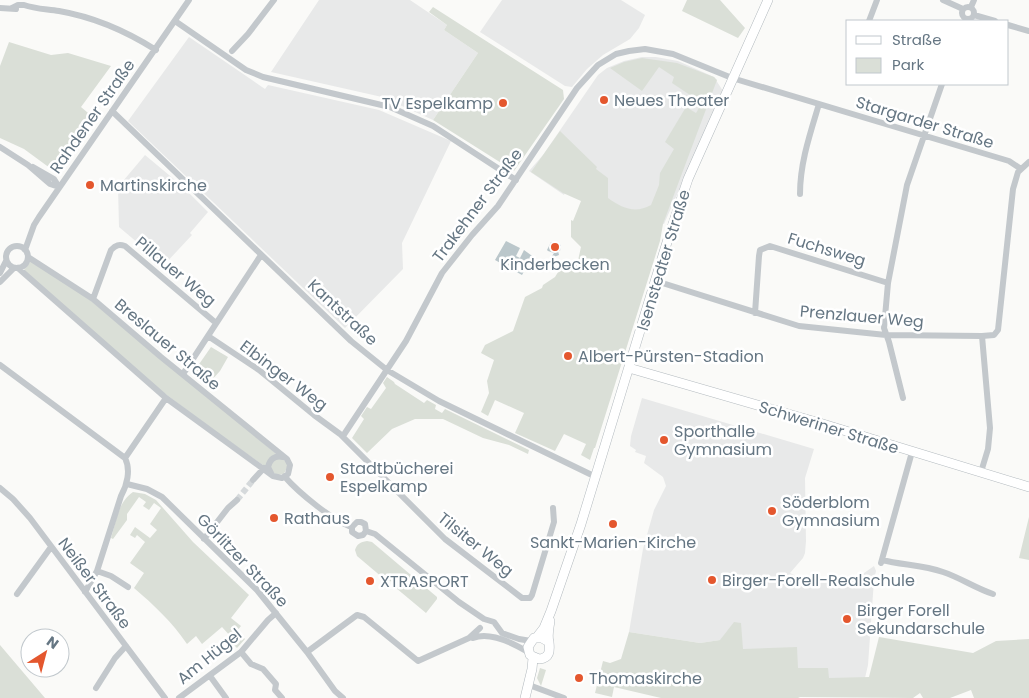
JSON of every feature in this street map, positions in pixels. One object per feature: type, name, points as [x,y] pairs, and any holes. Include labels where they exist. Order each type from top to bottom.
[{"type":"street","points":[[12,8],[17,0]]},
{"type":"street","name":"Rahdener Straße","points":[[26,254],[34,225],[189,0]]},
{"type":"street","points":[[232,51],[248,34],[274,0]]},
{"type":"street","points":[[869,20],[877,0]]},
{"type":"street","points":[[943,0],[963,9],[971,7]]},
{"type":"street","points":[[971,7],[974,0]]},
{"type":"street","name":"Isenstedter Straße","points":[[534,639],[544,628],[551,611],[596,477],[688,179],[767,1]]},
{"type":"street","points":[[971,7],[974,15]]},
{"type":"street","points":[[0,8],[21,10],[34,8],[58,11],[102,22],[135,37],[156,50]]},
{"type":"street","points":[[963,9],[962,15],[965,20],[974,15]]},
{"type":"street","points":[[974,15],[992,20]]},
{"type":"street","points":[[175,21],[246,70],[267,78],[390,108],[433,126],[516,180]]},
{"type":"street","points":[[1009,25],[1029,31]]},
{"type":"street","name":"Trakehner Straße","points":[[343,436],[421,316],[442,273],[498,206],[577,88],[598,65],[616,54],[635,50],[657,50],[732,78]]},
{"type":"street","name":"Stargarder Straße","points":[[732,78],[1009,161],[1021,169]]},
{"type":"street","points":[[903,398],[884,328],[888,283],[907,185],[942,85]]},
{"type":"street","points":[[800,194],[800,178],[806,147],[819,104]]},
{"type":"street","name":"Kantstraße","points":[[112,111],[351,341],[387,370],[438,401],[596,477]]},
{"type":"street","points":[[0,148],[28,166],[54,179],[59,187]]},
{"type":"street","points":[[981,472],[988,450],[990,428],[982,336],[994,335],[998,330],[1012,189],[1021,169],[1029,162]]},
{"type":"street","name":"Pillauer Weg","points":[[93,299],[111,250],[115,246],[120,245],[125,246],[216,323]]},
{"type":"street","points":[[0,273],[6,261],[6,254],[11,248],[18,246],[26,254],[25,264],[16,268],[0,282]]},
{"type":"street","name":"Fuchsweg","points":[[755,313],[759,256],[760,250],[764,247],[770,246],[888,283]]},
{"type":"street","name":"Breslauer Straße","points":[[26,254],[93,299],[287,459]]},
{"type":"street","points":[[183,374],[262,255]]},
{"type":"street","points":[[6,261],[166,398],[262,469],[273,476],[285,477]]},
{"type":"street","name":"Prenzlauer Weg","points":[[656,281],[799,326],[886,335],[982,336]]},
{"type":"street","name":"Elbinger Weg","points":[[208,336],[259,370],[343,436]]},
{"type":"street","points":[[0,365],[125,458],[128,465],[127,484],[121,496],[97,571],[85,592]]},
{"type":"street","name":"Schweriner Straße","points":[[629,368],[1029,487]]},
{"type":"street","points":[[125,458],[166,398]]},
{"type":"street","name":"Tilsiter Weg","points":[[343,436],[445,539],[522,598],[530,598],[532,594],[554,522],[553,508]]},
{"type":"street","points":[[912,452],[881,561],[941,571],[993,594]]},
{"type":"street","points":[[253,480],[276,457],[287,459],[290,468],[285,477]]},
{"type":"street","points":[[269,464],[269,471],[273,476]]},
{"type":"street","points":[[285,477],[309,499],[338,521],[352,527]]},
{"type":"street","name":"Görlitzer Straße","points":[[127,484],[147,489],[162,497],[257,590],[343,698]]},
{"type":"street","name":"Neißer Straße","points":[[0,488],[13,498],[30,518],[165,698]]},
{"type":"street","points":[[204,539],[228,508],[238,500]]},
{"type":"street","points":[[352,527],[357,522],[361,522],[365,524],[366,531]]},
{"type":"street","points":[[352,527],[352,532],[358,536],[363,535],[366,531]]},
{"type":"street","points":[[366,531],[375,534],[459,602],[478,619],[482,630],[492,636],[517,644],[531,655],[543,659]]},
{"type":"street","points":[[17,594],[51,547]]},
{"type":"street","points":[[97,571],[111,576],[128,587]]},
{"type":"street","points":[[459,602],[494,622],[497,628],[505,635],[534,639],[544,638],[548,642],[550,652],[543,659],[529,685],[525,698]]},
{"type":"street","name":"Isenstedter Straße","points":[[548,642],[551,611]]},
{"type":"street","name":"Am Hügel","points":[[178,698],[241,652],[276,613]]},
{"type":"street","points":[[307,652],[358,615],[364,617],[418,662],[469,638],[482,630],[488,620]]},
{"type":"street","points":[[492,636],[497,628]]},
{"type":"street","points":[[529,685],[531,655],[528,647],[534,639]]},
{"type":"street","points":[[96,688],[115,658],[126,646]]},
{"type":"street","points":[[241,652],[251,664],[263,669],[276,684],[275,690],[282,698]]},
{"type":"street","points":[[210,676],[226,698]]},
{"type":"street","points":[[529,685],[564,698]]},
{"type":"shaded area","points":[[319,0],[410,0],[447,25],[444,30],[478,53],[433,120],[382,97],[271,72]]},
{"type":"shaded area","points":[[502,0],[621,0],[645,15],[639,28],[630,39],[603,55],[587,69],[572,87],[565,86],[480,32]]},
{"type":"shaded area","points":[[189,37],[265,89],[268,85],[379,110],[451,141],[402,243],[403,269],[345,328],[128,121]]},
{"type":"shaded area","points":[[642,57],[656,57],[678,61],[714,77],[723,91],[664,224],[623,215],[565,192],[564,195],[529,171],[543,155],[598,75],[607,68],[624,61]]},
{"type":"shaded area","points":[[145,155],[181,185],[208,212],[190,233],[192,235],[164,265],[119,227],[118,187]]},
{"type":"shaded area","points":[[506,241],[520,248],[516,256],[520,258],[524,250],[535,258],[535,262],[528,264],[522,275],[495,260]]},
{"type":"shaded area","name":"Kinderbecken","points":[[551,242],[561,245],[560,251],[558,251],[559,255],[554,257],[552,256],[554,253],[547,250]]},
{"type":"shaded area","name":"Söderblom Gymnasium","points":[[642,398],[814,449],[805,478],[805,553],[790,573],[808,582],[839,583],[857,578],[874,566],[876,571],[868,665],[865,678],[744,678],[720,640],[700,643],[629,632],[643,549],[654,510],[666,486],[663,477],[644,463],[646,456],[635,452],[636,450],[630,446]]},
{"type":"green space","points":[[687,0],[720,0],[745,28],[738,38],[682,11]]},
{"type":"green space","points":[[433,7],[563,90],[564,99],[514,171],[433,120],[478,53],[444,30],[447,25],[429,12]]},
{"type":"green space","points":[[9,42],[51,55],[68,53],[111,66],[81,107],[94,118],[54,171],[24,149],[0,138],[0,66]]},
{"type":"green space","points":[[642,58],[677,63],[714,77],[717,80],[663,224],[660,241],[590,460],[581,455],[586,444],[564,434],[555,451],[515,433],[524,413],[495,400],[488,416],[481,412],[489,393],[487,381],[494,360],[481,353],[485,345],[513,331],[525,297],[542,288],[543,285],[555,277],[560,269],[577,265],[581,247],[571,237],[571,220],[573,221],[581,201],[563,193],[531,172],[560,131],[597,167],[596,169],[608,178],[608,198],[618,205],[629,209],[640,209],[651,205],[659,185],[660,173],[674,149],[665,142],[686,107],[696,113],[702,103],[672,83],[674,77],[659,67],[642,91],[610,68],[624,62]]},
{"type":"green space","points":[[31,261],[89,299],[285,461],[288,465],[284,474],[277,475],[151,383],[24,270]]},
{"type":"green space","points":[[211,347],[228,357],[220,371],[210,382],[195,370]]},
{"type":"green space","points":[[387,377],[424,403],[427,400],[436,405],[435,409],[442,413],[445,409],[529,450],[528,454],[509,445],[483,438],[443,419],[415,419],[392,429],[367,453],[352,438],[364,419],[361,416],[367,407],[371,409],[386,388],[383,383]]},
{"type":"green space","points":[[133,492],[145,494],[156,500],[193,542],[249,595],[231,618],[241,626],[237,631],[245,639],[237,648],[230,641],[232,638],[222,627],[202,644],[196,636],[187,644],[162,614],[134,588],[144,573],[130,563],[145,542],[137,535],[135,538],[130,535],[135,527],[150,538],[157,530],[150,524],[161,508],[154,503],[149,510],[143,506],[146,502],[139,497],[127,514],[127,520],[113,539],[111,538],[121,507]]},
{"type":"green space","points":[[1029,517],[1029,560],[1019,558]]},
{"type":"green space","points":[[367,541],[372,542],[437,597],[426,613],[396,588],[389,580],[392,576],[390,575],[387,578],[384,576],[383,578],[357,556],[355,550],[357,546]]},
{"type":"green space","points":[[734,622],[741,623],[743,649],[797,647],[798,668],[828,668],[829,678],[869,677],[879,637],[973,653],[996,641],[1029,639],[1029,698],[974,698],[971,690],[950,698],[923,698],[920,693],[913,698],[661,698],[614,687],[612,697],[595,693],[603,661],[610,663],[621,659],[629,632],[700,643],[720,640]]},
{"type":"green space","points":[[0,645],[20,669],[20,678],[28,678],[45,698],[0,698]]},
{"type":"green space","points":[[540,668],[546,670],[541,686],[537,678]]},
{"type":"tunnel","points":[[237,500],[253,480]]},
{"type":"place","name":"Neues Theater","points":[[604,100]]},
{"type":"place","name":"TV Espelkamp","points":[[503,103]]},
{"type":"place","name":"Martinskirche","points":[[90,185]]},
{"type":"place","name":"Kinderbecken","points":[[555,247]]},
{"type":"place","name":"Albert-Pürsten-Stadion","points":[[568,356]]},
{"type":"place","name":"Sporthalle Gymnasium","points":[[664,440]]},
{"type":"place","name":"Stadtbücherei Espelkamp","points":[[330,477]]},
{"type":"place","name":"Söderblom Gymnasium","points":[[772,511]]},
{"type":"place","name":"Rathaus","points":[[274,518]]},
{"type":"place","name":"Sankt-Marien-Kirche","points":[[613,524]]},
{"type":"place","name":"Birger-Forell-Realschule","points":[[712,580]]},
{"type":"place","name":"XTRASPORT","points":[[370,581]]},
{"type":"place","name":"Birger Forell Sekundarschule","points":[[847,619]]},
{"type":"place","name":"Thomaskirche","points":[[579,678]]}]
